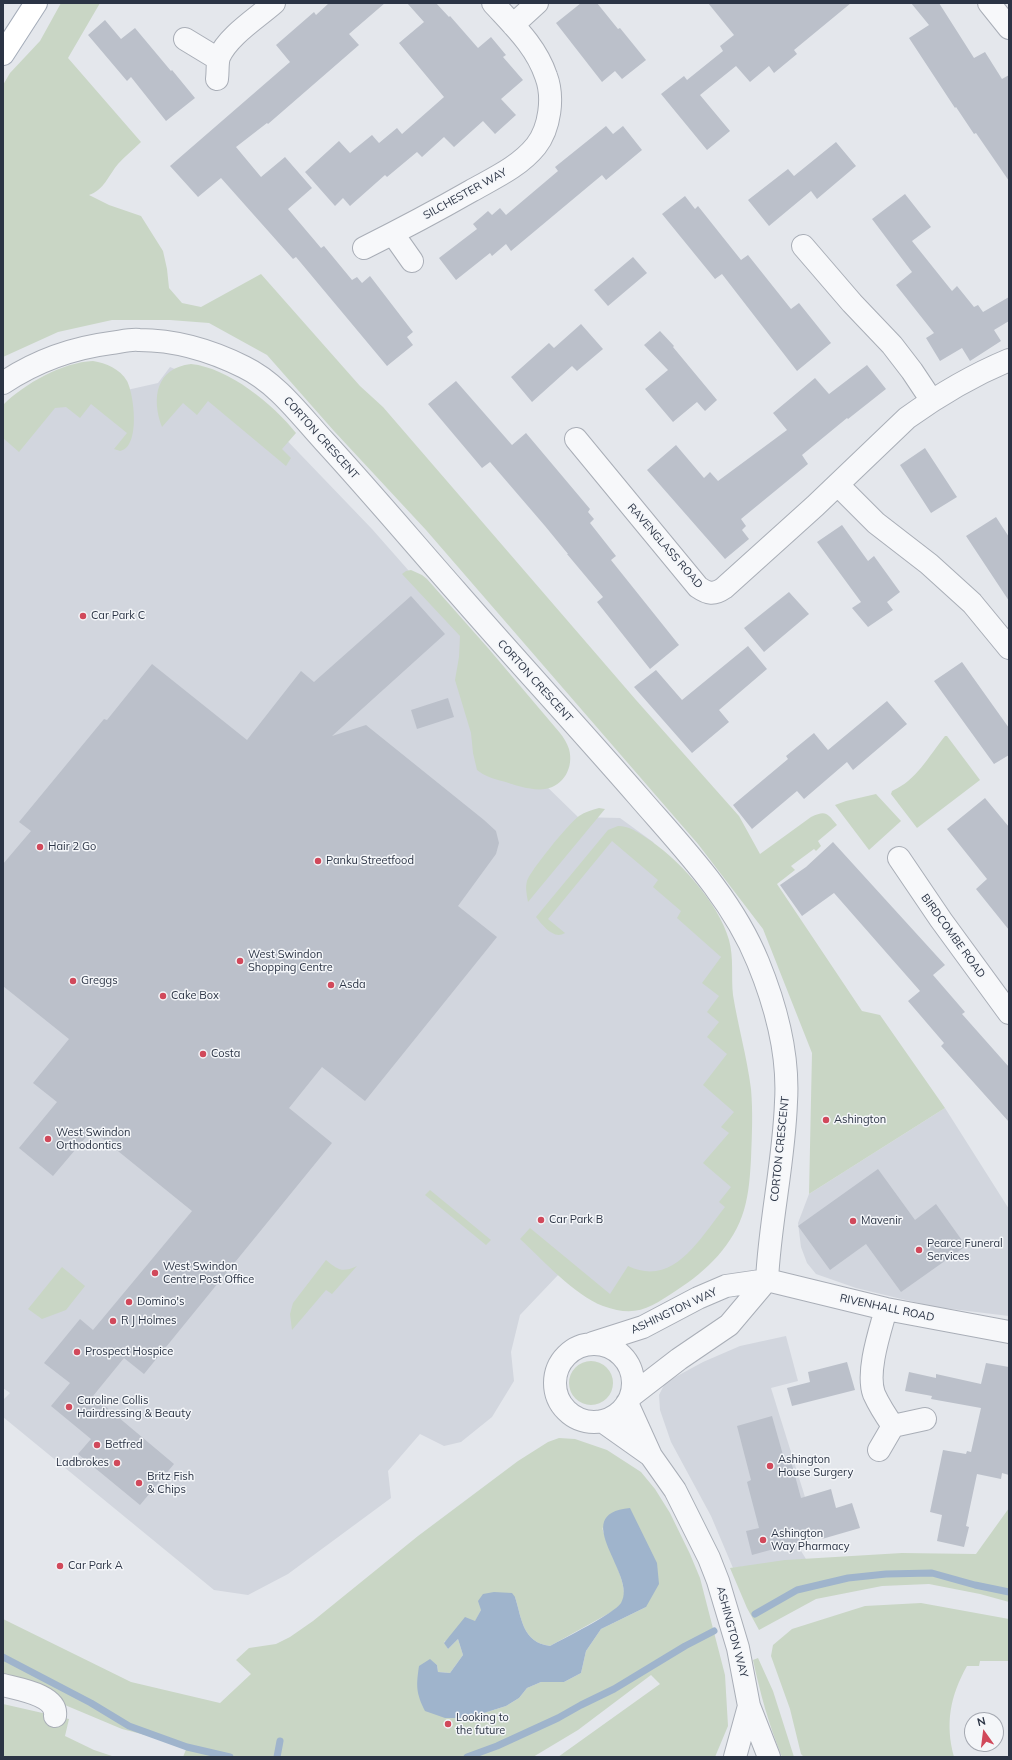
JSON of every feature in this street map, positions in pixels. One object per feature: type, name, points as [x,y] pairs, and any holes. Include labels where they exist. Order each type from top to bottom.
[{"type":"main road","points":[[3,54],[36,3]]},
{"type":"street","points":[[185,39],[218,69],[226,47],[243,29],[274,3]]},
{"type":"street","name":"SILCHESTER WAY","points":[[364,248],[393,234],[510,170],[536,146],[541,137],[545,129],[549,107],[547,78],[531,46],[493,3]]},
{"type":"street","points":[[513,25],[537,3]]},
{"type":"street","points":[[990,3],[1009,28]]},
{"type":"street","points":[[393,234],[412,261]]},
{"type":"street","points":[[803,246],[852,304],[892,345],[932,401]]},
{"type":"street","name":"CORTON CRESCENT","points":[[3,383],[35,365],[57,356],[82,348],[137,340],[189,346],[213,353],[247,368],[261,377],[289,402],[354,474],[701,870],[728,904],[742,926],[758,961],[771,997],[781,1037],[787,1100],[780,1174],[769,1245],[767,1280]]},
{"type":"street","name":"RAVENGLASS ROAD","points":[[576,439],[698,587],[711,594],[724,588],[838,485],[907,418],[932,401],[976,376],[1009,360]]},
{"type":"street","points":[[838,485],[876,523],[928,564],[972,603],[1009,648]]},
{"type":"street","name":"BIRDCOMBE ROAD","points":[[899,858],[941,920],[1009,1012]]},
{"type":"street","points":[[629,1400],[633,1380],[632,1372],[626,1360],[617,1351],[606,1345],[580,1345],[569,1352],[560,1361],[555,1373],[554,1384],[556,1395],[560,1404],[568,1413],[577,1418],[587,1422],[602,1421],[616,1415],[629,1400],[679,1360],[728,1325],[767,1280]]},
{"type":"street","name":"RIVENHALL ROAD","points":[[767,1280],[886,1309],[1009,1332]]},
{"type":"street","name":"ASHINGTON WAY","points":[[593,1344],[643,1327],[698,1298],[726,1286],[767,1280]]},
{"type":"street","points":[[886,1309],[877,1343],[872,1380],[874,1393],[893,1426]]},
{"type":"street","name":"ASHINGTON WAY","points":[[629,1400],[651,1456],[675,1490],[694,1525],[718,1581],[740,1660],[749,1706],[769,1757]]},
{"type":"street","points":[[879,1450],[893,1426],[925,1419]]},
{"type":"street","name":"ASHINGTON WAY","points":[[602,1421],[651,1456]]},
{"type":"street","points":[[3,1684],[47,1699],[54,1708],[55,1716]]},
{"type":"street","name":"ASHINGTON WAY","points":[[735,1757],[749,1706]]},
{"type":"shaded area","points":[[170,367],[194,377],[275,428],[372,529],[535,714],[539,779],[578,817],[620,818],[653,842],[717,937],[732,1016],[740,1196],[714,1247],[612,1300],[559,1274],[520,1315],[511,1352],[514,1381],[492,1417],[461,1442],[444,1446],[420,1434],[388,1471],[391,1498],[288,1574],[248,1595],[214,1590],[3,1417],[3,1400],[10,1393],[3,1388],[3,418],[158,383]]},
{"type":"shaded area","points":[[945,1108],[1009,1209],[1009,1316],[935,1307],[856,1288],[816,1274],[807,1263],[801,1247],[798,1223],[809,1194]]},
{"type":"shaded area","points":[[786,1336],[798,1381],[771,1388],[810,1513],[782,1520],[806,1559],[733,1568],[711,1516],[671,1442],[660,1410],[659,1395],[664,1385],[668,1381],[703,1362],[740,1346]]},
{"type":"green space","points":[[61,3],[100,3],[68,58],[141,142],[118,164],[102,186],[94,193],[89,195],[109,205],[141,216],[163,251],[169,288],[182,303],[201,307],[261,274],[360,386],[383,407],[636,700],[739,816],[760,854],[811,817],[823,813],[831,818],[837,825],[818,841],[821,846],[816,851],[814,849],[791,866],[795,870],[777,884],[862,1011],[880,1015],[945,1108],[809,1194],[812,1053],[763,929],[698,844],[426,530],[334,431],[267,355],[209,323],[170,320],[112,320],[58,332],[3,357],[3,85],[10,73],[40,41]]},
{"type":"green space","points":[[93,361],[103,363],[117,370],[127,381],[130,388],[134,419],[131,440],[127,447],[120,451],[114,449],[127,433],[91,404],[80,418],[66,407],[55,408],[19,452],[3,438],[3,405],[12,397],[33,382],[57,370],[81,362]]},
{"type":"green space","points":[[191,364],[220,372],[235,380],[263,399],[286,422],[296,433],[282,449],[291,458],[286,466],[208,401],[197,415],[183,403],[162,427],[157,405],[159,386],[170,371]]},
{"type":"green space","points":[[411,570],[427,579],[488,648],[563,737],[569,749],[570,762],[566,775],[557,784],[545,789],[529,788],[492,778],[477,770],[473,753],[471,733],[455,680],[459,657],[460,636],[402,574]]},
{"type":"green space","points":[[945,736],[947,736],[980,780],[917,828],[891,794],[892,791],[908,781],[915,774]]},
{"type":"green space","points":[[876,794],[901,821],[869,850],[835,805]]},
{"type":"green space","points":[[599,808],[605,809],[528,902],[526,889],[527,881],[542,858],[574,820],[586,812]]},
{"type":"green space","points":[[618,826],[626,827],[635,831],[670,856],[706,896],[724,926],[731,947],[733,995],[749,1077],[752,1106],[750,1178],[746,1204],[734,1234],[718,1256],[688,1283],[659,1302],[634,1311],[615,1309],[592,1301],[570,1286],[520,1239],[530,1228],[610,1294],[628,1266],[644,1271],[659,1270],[672,1265],[684,1256],[706,1232],[725,1207],[719,1202],[731,1187],[703,1163],[729,1133],[721,1127],[734,1112],[703,1085],[727,1054],[707,1037],[719,1022],[707,1012],[719,996],[702,983],[721,957],[677,918],[681,911],[653,887],[658,880],[612,841],[548,919],[565,933],[557,935],[549,931],[536,917],[608,830]]},
{"type":"green space","points":[[430,1190],[491,1240],[486,1245],[425,1195]]},
{"type":"green space","points":[[326,1260],[337,1268],[344,1270],[357,1266],[332,1294],[326,1290],[292,1330],[290,1314],[293,1303]]},
{"type":"green space","points":[[62,1267],[85,1286],[66,1310],[42,1319],[28,1309]]},
{"type":"green space","points":[[591,1361],[603,1365],[609,1371],[613,1383],[609,1395],[603,1401],[591,1405],[579,1401],[573,1395],[569,1383],[573,1371],[579,1365]]},
{"type":"green space","points":[[559,1438],[575,1439],[607,1450],[641,1472],[655,1489],[670,1513],[700,1578],[725,1675],[728,1726],[715,1757],[558,1757],[660,1684],[651,1675],[578,1730],[533,1757],[183,1757],[187,1747],[203,1750],[122,1729],[3,1679],[3,1619],[131,1682],[220,1703],[251,1674],[236,1660],[249,1648],[276,1644],[290,1637],[313,1621],[418,1536],[518,1461],[548,1442]],"holes":[[[602,1527],[646,1607],[601,1629],[586,1651],[581,1673],[564,1682],[541,1682],[527,1688],[519,1698],[506,1706],[468,1718],[445,1718],[430,1660],[437,1665],[438,1672],[450,1673],[463,1655],[458,1639],[448,1649],[444,1642],[475,1622],[481,1610],[515,1597],[528,1635],[541,1644],[550,1646],[615,1610],[621,1604],[624,1597],[624,1590],[619,1572]]]},
{"type":"green space","points":[[1009,1508],[1009,1602],[980,1594],[929,1584],[882,1586],[816,1599],[759,1630],[747,1608],[730,1568],[785,1560],[902,1553],[976,1554]]},
{"type":"green space","points":[[921,1603],[1009,1619],[1009,1661],[980,1661],[979,1666],[967,1666],[961,1677],[953,1699],[951,1710],[950,1733],[954,1757],[804,1757],[801,1754],[790,1709],[771,1656],[773,1645],[792,1629],[865,1606]]},
{"type":"green space","points":[[758,1658],[773,1691],[794,1757],[782,1757],[777,1745],[765,1709],[753,1660]]},
{"type":"green space","points":[[3,1704],[69,1719],[65,1736],[94,1750],[115,1757],[3,1757]]},
{"type":"water","points":[[630,1508],[657,1563],[659,1584],[646,1607],[601,1629],[586,1651],[581,1673],[564,1682],[541,1682],[527,1688],[519,1698],[506,1706],[468,1718],[445,1718],[425,1711],[418,1689],[417,1679],[419,1666],[430,1659],[437,1665],[438,1672],[450,1673],[463,1655],[458,1639],[448,1649],[444,1643],[465,1617],[475,1621],[481,1610],[478,1601],[483,1594],[494,1592],[512,1593],[515,1597],[528,1635],[541,1644],[550,1646],[577,1632],[617,1607],[621,1603],[624,1591],[621,1578],[608,1548],[604,1534],[604,1522],[612,1513]]},
{"type":"building","points":[[329,3],[385,3],[349,34],[359,45],[268,124],[267,123],[236,147],[261,177],[285,157],[312,188],[288,209],[321,248],[324,246],[352,280],[357,277],[362,283],[370,276],[413,332],[407,337],[413,345],[387,366],[296,257],[293,259],[221,178],[198,197],[170,166],[290,62],[276,45],[314,12],[316,15]]},
{"type":"building","points":[[407,3],[436,3],[449,17],[450,16],[478,48],[491,37],[506,55],[503,57],[523,80],[501,99],[516,115],[495,134],[483,121],[454,147],[444,137],[422,157],[417,152],[387,177],[385,175],[350,206],[343,198],[335,206],[305,172],[339,141],[350,153],[372,135],[379,143],[397,128],[402,134],[444,97],[399,43],[424,22]]},
{"type":"building","points":[[581,3],[597,3],[646,60],[622,79],[615,71],[602,82],[556,23]]},
{"type":"building","points":[[708,3],[851,3],[794,50],[797,54],[774,73],[769,66],[750,82],[736,66],[700,95],[730,131],[707,150],[661,94],[684,76],[687,80],[723,51],[720,46],[734,35]]},
{"type":"building","points":[[911,3],[939,3],[974,58],[985,52],[1002,79],[1009,75],[1009,181],[976,133],[974,134],[956,107],[955,108],[909,38],[929,25]]},
{"type":"building","points":[[105,20],[121,39],[135,28],[195,98],[166,121],[131,77],[127,81],[88,35]]},
{"type":"building","points":[[606,126],[613,134],[623,126],[642,150],[606,180],[602,175],[511,251],[506,244],[492,256],[490,253],[456,280],[439,258],[477,229],[473,224],[488,211],[492,215],[500,208],[506,215],[558,171],[555,167]]},
{"type":"building","points":[[836,142],[856,166],[817,199],[811,191],[769,226],[748,200],[788,169],[794,176]]},
{"type":"building","points":[[905,194],[931,227],[912,241],[952,291],[957,286],[974,307],[978,305],[983,312],[1009,297],[1009,321],[994,330],[1001,341],[970,361],[962,348],[940,361],[926,338],[934,333],[896,285],[912,272],[872,219]]},
{"type":"building","points":[[685,196],[695,209],[698,206],[741,260],[748,255],[791,309],[799,303],[831,343],[797,371],[722,274],[715,279],[662,214]]},
{"type":"building","points":[[633,257],[647,273],[608,306],[594,290]]},
{"type":"building","points":[[581,324],[603,349],[577,371],[572,366],[532,402],[511,377],[549,343],[554,348]]},
{"type":"building","points":[[660,331],[674,346],[673,347],[717,400],[705,411],[697,402],[673,422],[645,389],[668,370],[644,345]]},
{"type":"building","points":[[867,365],[886,389],[848,419],[847,418],[802,455],[808,464],[741,519],[746,526],[742,530],[749,539],[725,559],[647,470],[676,445],[704,478],[710,472],[718,481],[787,430],[773,413],[815,378],[829,394]]},
{"type":"building","points":[[456,381],[512,445],[526,433],[590,509],[588,512],[594,519],[590,523],[616,556],[611,560],[679,645],[650,669],[597,602],[603,597],[545,526],[490,462],[482,468],[428,404]]},
{"type":"building","points":[[925,448],[957,497],[931,513],[900,465]]},
{"type":"building","points":[[996,517],[1009,537],[1009,601],[966,536]]},
{"type":"building","points":[[842,525],[868,561],[874,556],[900,592],[887,602],[893,610],[868,627],[852,608],[861,602],[817,542]]},
{"type":"building","points":[[789,592],[809,614],[764,652],[744,628]]},
{"type":"building","name":"West Swindon Shopping Centre","points":[[411,596],[445,634],[332,736],[366,725],[496,831],[499,843],[496,854],[458,906],[497,937],[365,1101],[322,1067],[289,1108],[332,1143],[144,1374],[124,1358],[93,1396],[174,1464],[140,1505],[78,1454],[91,1439],[51,1406],[70,1383],[44,1363],[80,1319],[93,1330],[192,1211],[92,1130],[53,1176],[19,1148],[57,1102],[33,1083],[69,1039],[3,986],[3,864],[31,831],[19,822],[104,719],[107,720],[152,664],[247,740],[301,671],[314,682]]},
{"type":"building","points":[[748,646],[767,669],[719,710],[729,722],[692,753],[634,687],[656,670],[682,700]]},
{"type":"building","points":[[962,662],[1009,728],[1009,755],[994,764],[934,681]]},
{"type":"building","points":[[448,698],[454,717],[417,729],[411,710]]},
{"type":"building","points":[[887,701],[907,724],[853,770],[847,762],[804,799],[797,791],[752,829],[733,805],[788,759],[786,756],[814,733],[828,750]]},
{"type":"building","points":[[985,798],[1009,827],[1009,930],[976,889],[987,879],[947,829]]},
{"type":"building","points":[[833,842],[945,965],[933,975],[965,1012],[962,1014],[1009,1067],[1009,1122],[941,1046],[944,1043],[908,1001],[920,991],[834,893],[802,916],[780,885],[806,867]]},
{"type":"building","points":[[878,1169],[915,1220],[936,1204],[966,1246],[901,1292],[866,1244],[830,1270],[798,1226]]},
{"type":"building","points":[[847,1362],[855,1390],[792,1406],[787,1388],[810,1382],[808,1372]]},
{"type":"building","points":[[986,1363],[1009,1367],[1009,1475],[1002,1473],[1001,1479],[977,1474],[966,1526],[969,1527],[964,1547],[937,1541],[942,1515],[930,1512],[943,1450],[966,1454],[967,1451],[971,1452],[981,1408],[931,1399],[932,1396],[905,1391],[909,1372],[936,1378],[936,1374],[981,1384]]},
{"type":"building","points":[[772,1416],[785,1462],[791,1461],[801,1498],[831,1489],[836,1508],[852,1503],[860,1528],[822,1539],[821,1536],[752,1555],[746,1531],[759,1528],[747,1482],[751,1480],[737,1426]]},
{"type":"waterway","points":[[755,1614],[797,1590],[848,1578],[886,1574],[932,1573],[975,1585],[1009,1592]]},
{"type":"waterway","points":[[467,1757],[497,1746],[558,1718],[614,1689],[685,1646],[714,1631]]},
{"type":"waterway","points":[[3,1657],[91,1703],[129,1726],[187,1747],[230,1757]]},
{"type":"waterway","points":[[277,1757],[280,1741]]},
{"type":"place","name":"Car Park C","points":[[83,616]]},
{"type":"place","name":"Hair 2 Go","points":[[40,847]]},
{"type":"place","name":"Panku Streetfood","points":[[318,861]]},
{"type":"place","name":"West Swindon Shopping Centre","points":[[240,961]]},
{"type":"place","name":"Greggs","points":[[73,981]]},
{"type":"place","name":"Asda","points":[[331,985]]},
{"type":"place","name":"Cake Box","points":[[163,996]]},
{"type":"place","name":"Costa","points":[[203,1054]]},
{"type":"place","name":"Ashington","points":[[826,1120]]},
{"type":"place","name":"West Swindon Orthodontics","points":[[48,1139]]},
{"type":"place","name":"Car Park B","points":[[541,1220]]},
{"type":"place","name":"Mavenir","points":[[853,1221]]},
{"type":"place","name":"Pearce Funeral Services","points":[[919,1250]]},
{"type":"place","name":"West Swindon Centre Post Office","points":[[155,1273]]},
{"type":"place","name":"Domino's","points":[[129,1302]]},
{"type":"place","name":"R J Holmes","points":[[113,1321]]},
{"type":"place","name":"Prospect Hospice","points":[[77,1352]]},
{"type":"place","name":"Caroline Collis Hairdressing & Beauty","points":[[69,1407]]},
{"type":"place","name":"Betfred","points":[[97,1445]]},
{"type":"place","name":"Ladbrokes","points":[[117,1463]]},
{"type":"place","name":"Ashington House Surgery","points":[[770,1466]]},
{"type":"place","name":"Britz Fish & Chips","points":[[139,1483]]},
{"type":"place","name":"Ashington Way Pharmacy","points":[[763,1540]]},
{"type":"place","name":"Car Park A","points":[[60,1566]]},
{"type":"place","name":"Looking to the future","points":[[448,1724]]}]
